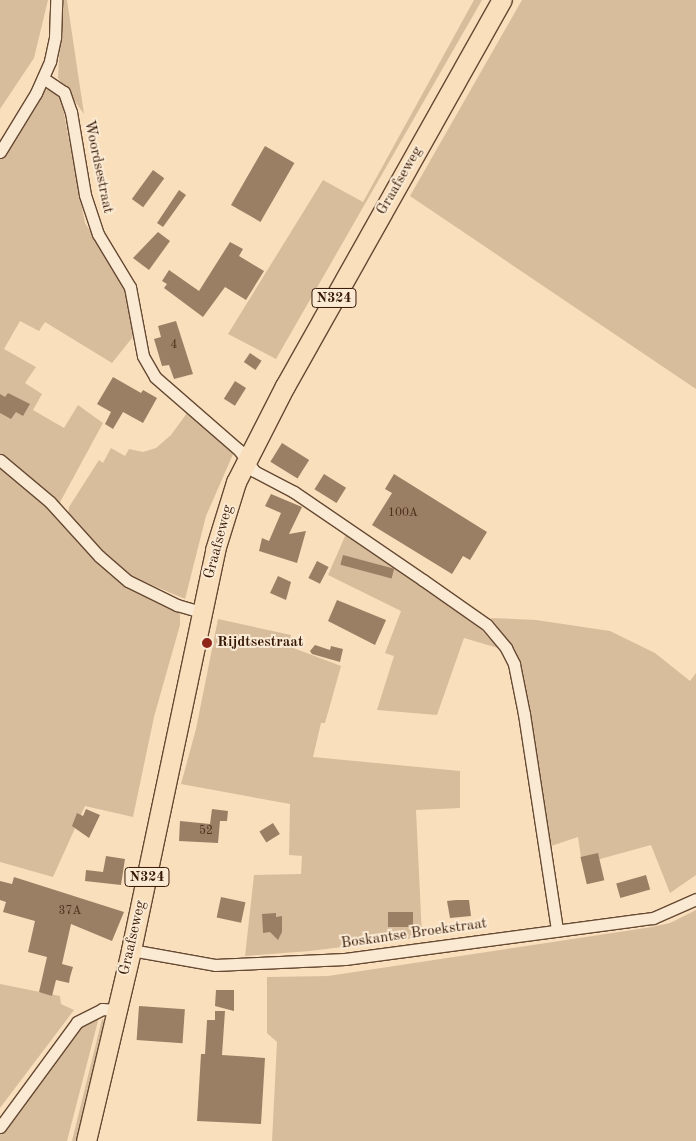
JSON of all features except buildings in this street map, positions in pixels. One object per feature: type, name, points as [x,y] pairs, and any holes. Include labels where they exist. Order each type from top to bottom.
[{"type":"main road","name":"Graafseweg","points":[[86,1141],[131,950],[224,516],[246,460],[502,0]]},
{"type":"street","points":[[0,152],[43,78],[54,47],[56,0]]},
{"type":"street","name":"Woordsestraat","points":[[43,78],[64,92],[71,112],[85,195],[98,234],[130,287],[143,356],[161,383],[246,460],[254,472],[294,492],[487,625],[506,648],[514,664],[524,714],[556,930]]},
{"type":"street","points":[[0,460],[50,502],[99,556],[128,581],[178,605],[202,612]]},
{"type":"street","name":"Boskantse Broekstraat","points":[[131,950],[216,964],[298,963],[396,954],[556,930],[653,918],[696,899]]},
{"type":"street","points":[[0,1127],[77,1022],[102,1009],[116,1010]]},
{"type":"shaded area","points":[[0,0],[48,0],[34,58],[0,109]]},
{"type":"shaded area","points":[[62,0],[67,0],[84,114],[58,78]]},
{"type":"shaded area","points":[[474,0],[482,0],[276,359],[228,334],[323,180],[363,202]]},
{"type":"shaded area","points":[[522,0],[696,0],[696,389],[410,196]]},
{"type":"shaded area","points":[[50,89],[61,98],[85,223],[124,284],[136,333],[112,363],[45,322],[39,331],[20,321],[4,349],[36,367],[25,383],[42,394],[33,410],[64,428],[78,405],[103,423],[59,504],[0,454],[0,152],[40,91]]},
{"type":"shaded area","points":[[187,413],[234,452],[206,516],[185,599],[126,574],[68,515],[69,507],[99,460],[103,463],[111,448],[125,456],[129,449],[143,452],[156,448],[171,435]]},
{"type":"shaded area","points":[[0,467],[48,506],[110,575],[141,595],[180,613],[180,625],[154,717],[133,817],[85,806],[53,877],[0,862]]},
{"type":"shaded area","points":[[346,534],[473,621],[498,648],[464,638],[437,715],[377,710],[394,656],[385,653],[401,611],[328,575]]},
{"type":"shaded area","points":[[491,618],[536,620],[610,631],[655,653],[690,681],[696,673],[696,875],[670,893],[651,845],[582,864],[578,837],[548,847],[516,653]]},
{"type":"shaded area","points":[[218,619],[291,635],[288,646],[341,666],[325,723],[321,723],[313,757],[460,771],[460,808],[416,810],[422,937],[310,951],[245,956],[254,875],[301,874],[302,856],[289,855],[290,804],[181,784],[196,729]]},
{"type":"shaded area","points":[[696,910],[696,1141],[272,1141],[277,1042],[267,1033],[267,977],[328,976],[652,927],[670,923]]},
{"type":"shaded area","points":[[0,984],[60,996],[61,1004],[74,1010],[0,1108]]},
{"type":"shaded area","points":[[99,1017],[67,1141],[0,1141],[0,1134],[73,1030]]},
{"type":"shaded area","points":[[102,1019],[106,1021],[78,1141],[72,1141]]},
{"type":"place","name":"Rijdtsestraat","points":[[207,643]]}]
